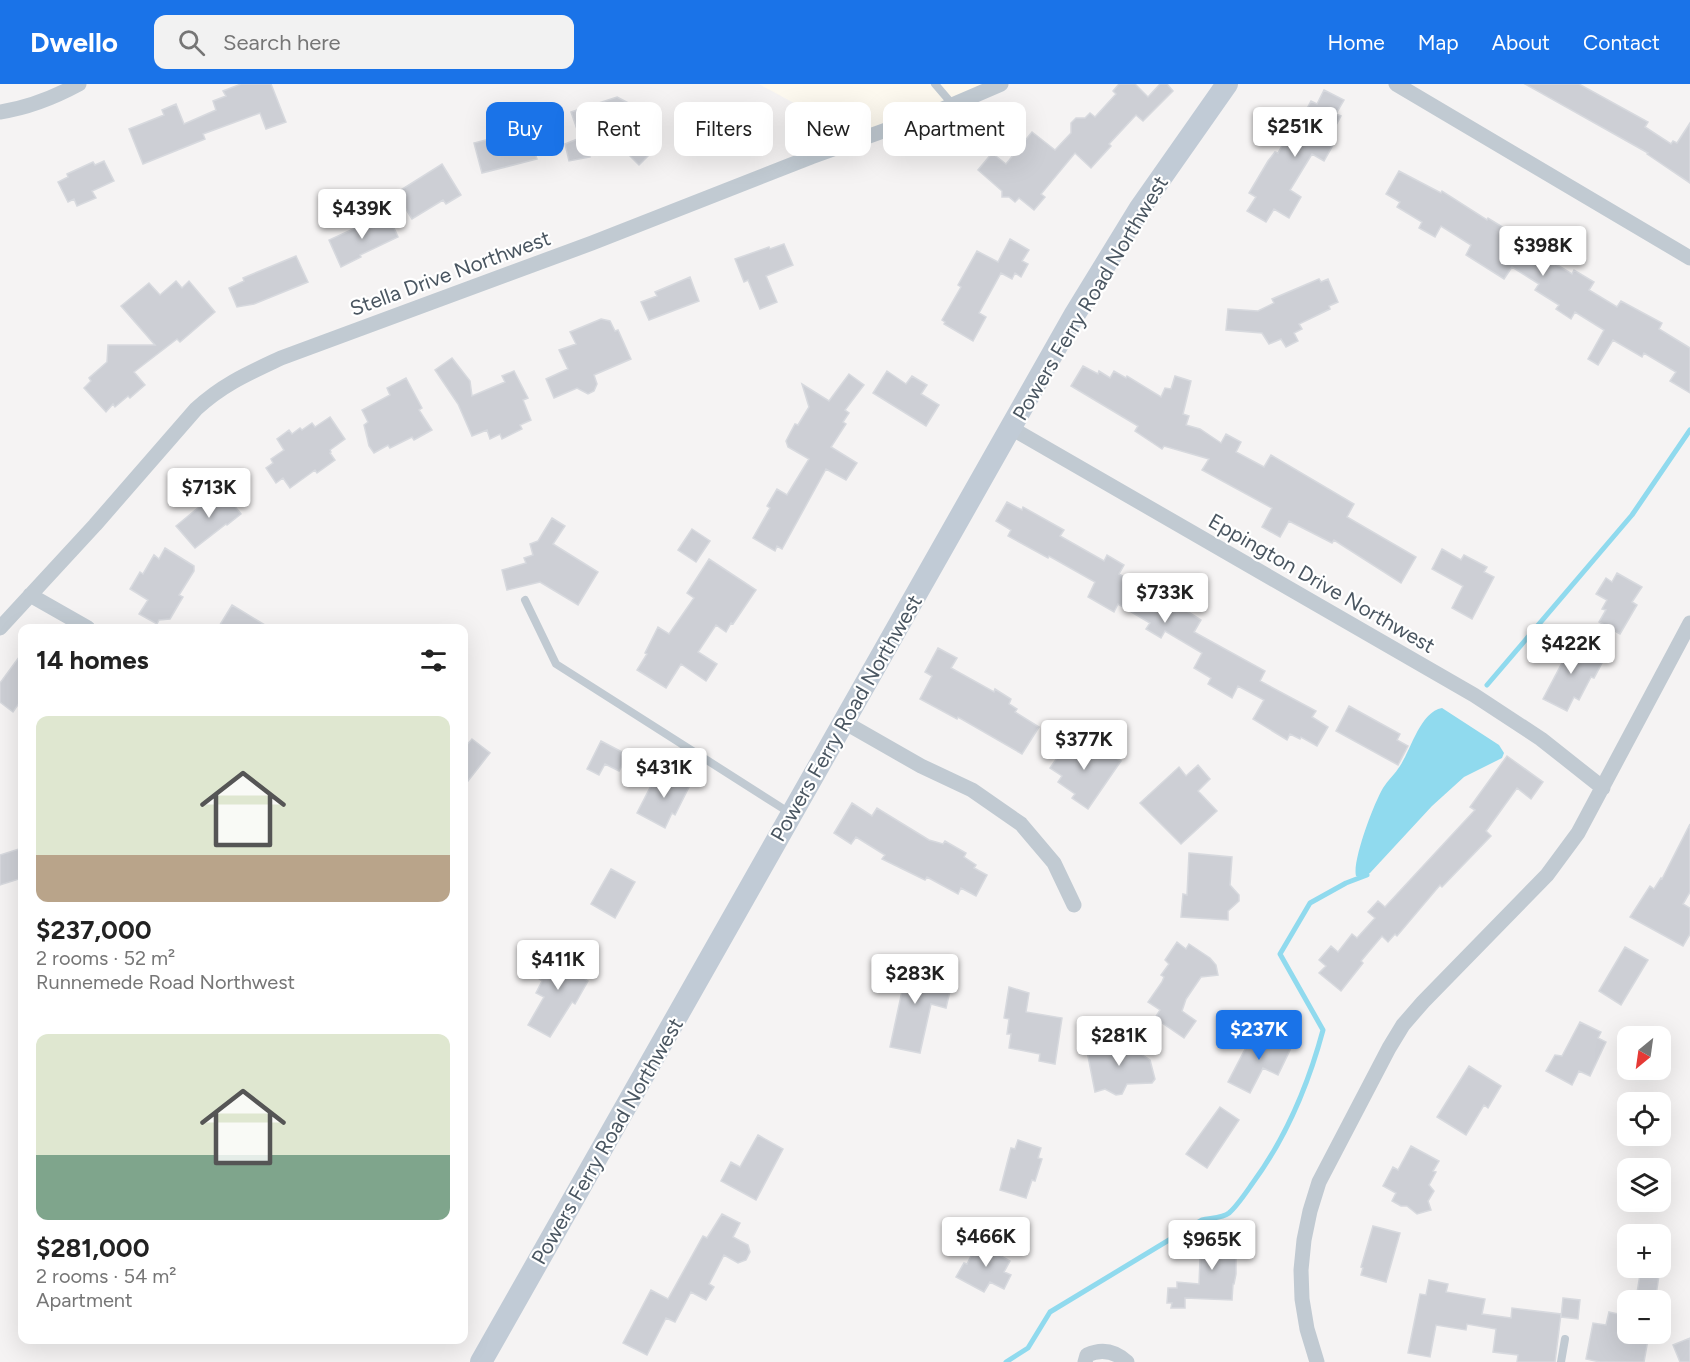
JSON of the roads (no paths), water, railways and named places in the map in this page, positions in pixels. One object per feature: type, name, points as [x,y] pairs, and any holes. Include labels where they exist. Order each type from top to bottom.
[{"type":"street","points":[[0,112],[17,110],[63,93],[79,84]]},
{"type":"street","name":"Stella Drive Northwest","points":[[959,102],[1001,84]]},
{"type":"street","name":"Powers Ferry Road Northwest","points":[[481,1362],[1076,314],[1140,208],[1227,84]]},
{"type":"street","points":[[1396,84],[1690,258]]},
{"type":"street","name":"Stella Drive Northwest","points":[[0,628],[95,525],[196,409],[213,393],[232,381],[281,358],[570,251],[883,131]]},
{"type":"street","name":"Eppington Drive Northwest","points":[[1011,428],[1474,695],[1541,739],[1603,788]]},
{"type":"street","points":[[30,595],[81,624]]},
{"type":"street","points":[[1317,1362],[1307,1329],[1302,1299],[1301,1269],[1308,1220],[1319,1182],[1389,1048],[1404,1025],[1423,1002],[1547,875],[1578,833],[1690,623]]},
{"type":"street","points":[[844,722],[921,766],[972,790],[1021,824],[1054,863],[1074,905]]},
{"type":"street","points":[[1085,1362],[1087,1355],[1097,1350],[1117,1353],[1127,1362]]},
{"type":"lane","points":[[935,84],[950,102]]},
{"type":"lane","points":[[525,600],[556,664],[792,814]]},
{"type":"lane","points":[[1561,1362],[1565,1339]]},
{"type":"water","points":[[1442,708],[1499,745],[1504,753],[1502,758],[1464,777],[1432,806],[1370,873],[1363,877],[1356,876],[1360,846],[1379,795],[1400,766],[1422,724],[1434,711]]},
{"type":"waterway","points":[[1487,685],[1632,515],[1690,430]]},
{"type":"waterway","points":[[1006,1362],[1028,1348],[1050,1312],[1202,1220],[1226,1215],[1241,1200],[1275,1148],[1295,1111],[1323,1030],[1280,954],[1310,903],[1346,883],[1367,875]]}]
